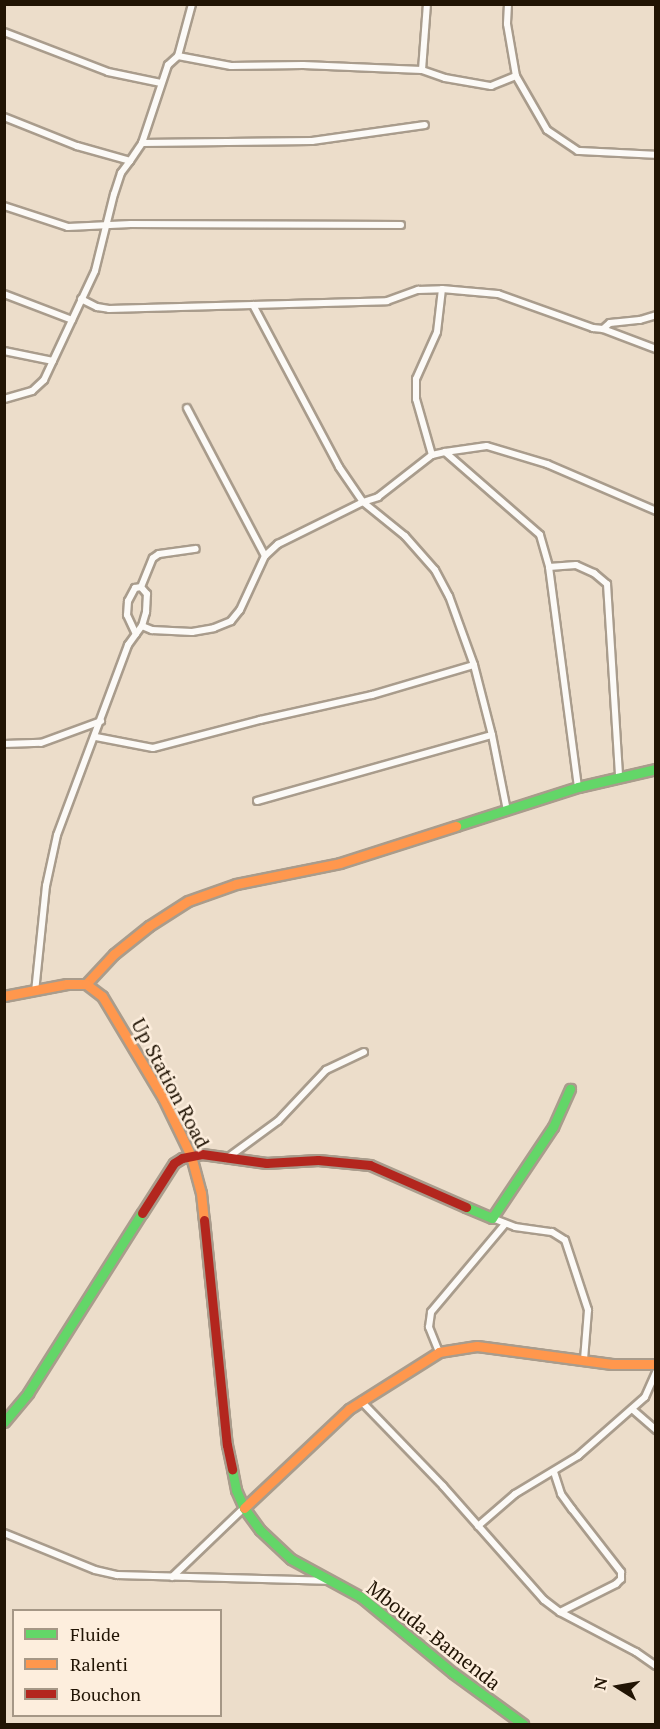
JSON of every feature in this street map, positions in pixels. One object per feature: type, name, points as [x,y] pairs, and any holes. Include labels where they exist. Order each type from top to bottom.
[{"type":"main road","points":[[4,996],[35,992],[67,984],[86,984],[114,954],[149,926],[188,901],[236,884],[340,862],[578,787],[656,769]]},
{"type":"main road","name":"Up Station Road","points":[[86,984],[102,996],[126,1034],[163,1098],[191,1156],[201,1192],[212,1292]]},
{"type":"main road","points":[[4,1422],[28,1393],[174,1163],[191,1156],[202,1155],[266,1163],[345,1160],[370,1164],[492,1218],[553,1127],[570,1089]]},
{"type":"main road","name":"Mbouda-Bamenda","points":[[212,1292],[226,1445],[236,1490],[244,1508],[260,1530],[283,1553],[327,1581],[361,1597],[453,1672],[523,1725]]},
{"type":"main road","points":[[244,1508],[349,1409],[439,1352],[477,1346],[612,1364],[656,1364]]},
{"type":"street","points":[[4,399],[32,391],[44,380],[95,271],[114,194],[122,173],[142,143],[168,65],[178,56],[192,4]]},
{"type":"street","points":[[422,70],[427,4]]},
{"type":"street","points":[[508,4],[507,24],[516,76],[541,124],[563,143],[578,151],[655,155]]},
{"type":"street","points":[[4,32],[108,72],[161,83]]},
{"type":"street","points":[[178,56],[231,66],[303,65],[422,70],[445,78],[491,86],[516,76]]},
{"type":"street","points":[[4,117],[77,146],[130,161]]},
{"type":"street","points":[[142,143],[312,141],[425,125]]},
{"type":"street","points":[[4,206],[68,227],[132,224],[401,225]]},
{"type":"street","points":[[81,298],[97,307],[109,309],[387,300],[418,290],[442,289],[498,294],[656,349]]},
{"type":"street","points":[[432,455],[416,399],[416,379],[436,332],[442,289]]},
{"type":"street","points":[[4,294],[72,320]]},
{"type":"street","points":[[254,305],[339,467],[363,502],[405,536],[435,570],[449,596],[474,665],[492,735],[507,811]]},
{"type":"street","points":[[603,329],[610,323],[640,320],[656,315]]},
{"type":"street","points":[[4,351],[53,361]]},
{"type":"street","points":[[186,408],[265,556]]},
{"type":"street","points":[[142,626],[152,630],[192,632],[214,628],[231,621],[240,610],[265,556],[278,544],[363,502],[378,497],[432,455],[445,452],[487,446],[547,464],[656,511]]},
{"type":"street","points":[[445,452],[484,488],[536,528],[546,552],[578,787]]},
{"type":"street","points":[[141,587],[153,558],[166,552],[196,549]]},
{"type":"street","points":[[549,567],[576,565],[594,573],[607,584],[619,776]]},
{"type":"street","points":[[35,992],[46,886],[57,836],[128,645],[142,626],[147,594],[141,587]]},
{"type":"street","points":[[136,634],[127,615],[128,601],[135,588],[141,587]]},
{"type":"street","points":[[96,736],[153,748],[260,720],[372,695],[474,665]]},
{"type":"street","points":[[4,744],[41,743],[101,721]]},
{"type":"street","points":[[257,801],[492,735]]},
{"type":"street","points":[[226,1159],[286,1114],[326,1070],[364,1052]]},
{"type":"street","points":[[492,1218],[505,1224],[552,1232],[565,1240],[588,1310],[584,1360]]},
{"type":"street","points":[[439,1352],[429,1327],[431,1312],[505,1224]]},
{"type":"street","points":[[478,1526],[514,1494],[578,1456],[632,1409],[650,1390],[656,1372]]},
{"type":"street","points":[[361,1401],[544,1600],[636,1652],[656,1666]]},
{"type":"street","points":[[632,1409],[656,1430]]},
{"type":"street","points":[[554,1472],[561,1494],[621,1572],[621,1579],[616,1584],[560,1611]]},
{"type":"street","points":[[172,1577],[244,1508]]},
{"type":"street","points":[[4,1533],[94,1570],[117,1575],[327,1581]]},
{"type":"traffic: fast","points":[[456,826],[578,787],[656,769]]},
{"type":"traffic: fast","points":[[466,1207],[492,1218],[553,1127],[570,1089]]},
{"type":"traffic: fast","points":[[4,1422],[28,1393],[142,1213]]},
{"type":"traffic: fast","points":[[232,1469],[236,1490],[244,1508],[260,1530],[291,1559],[361,1597],[453,1673],[523,1724]]},
{"type":"traffic: slow","points":[[86,984],[114,954],[149,926],[188,901],[236,884],[340,863],[456,826]]},
{"type":"traffic: slow","points":[[4,996],[67,984],[86,984],[102,996],[163,1098],[191,1156],[201,1193],[204,1220]]},
{"type":"traffic: slow","points":[[244,1508],[349,1409],[439,1352],[477,1346],[612,1364],[656,1364]]},
{"type":"traffic: jam","points":[[142,1213],[174,1163],[182,1158],[202,1154],[266,1163],[318,1160],[370,1165],[466,1207]]},
{"type":"traffic: jam","points":[[204,1220],[227,1445],[232,1469]]}]
